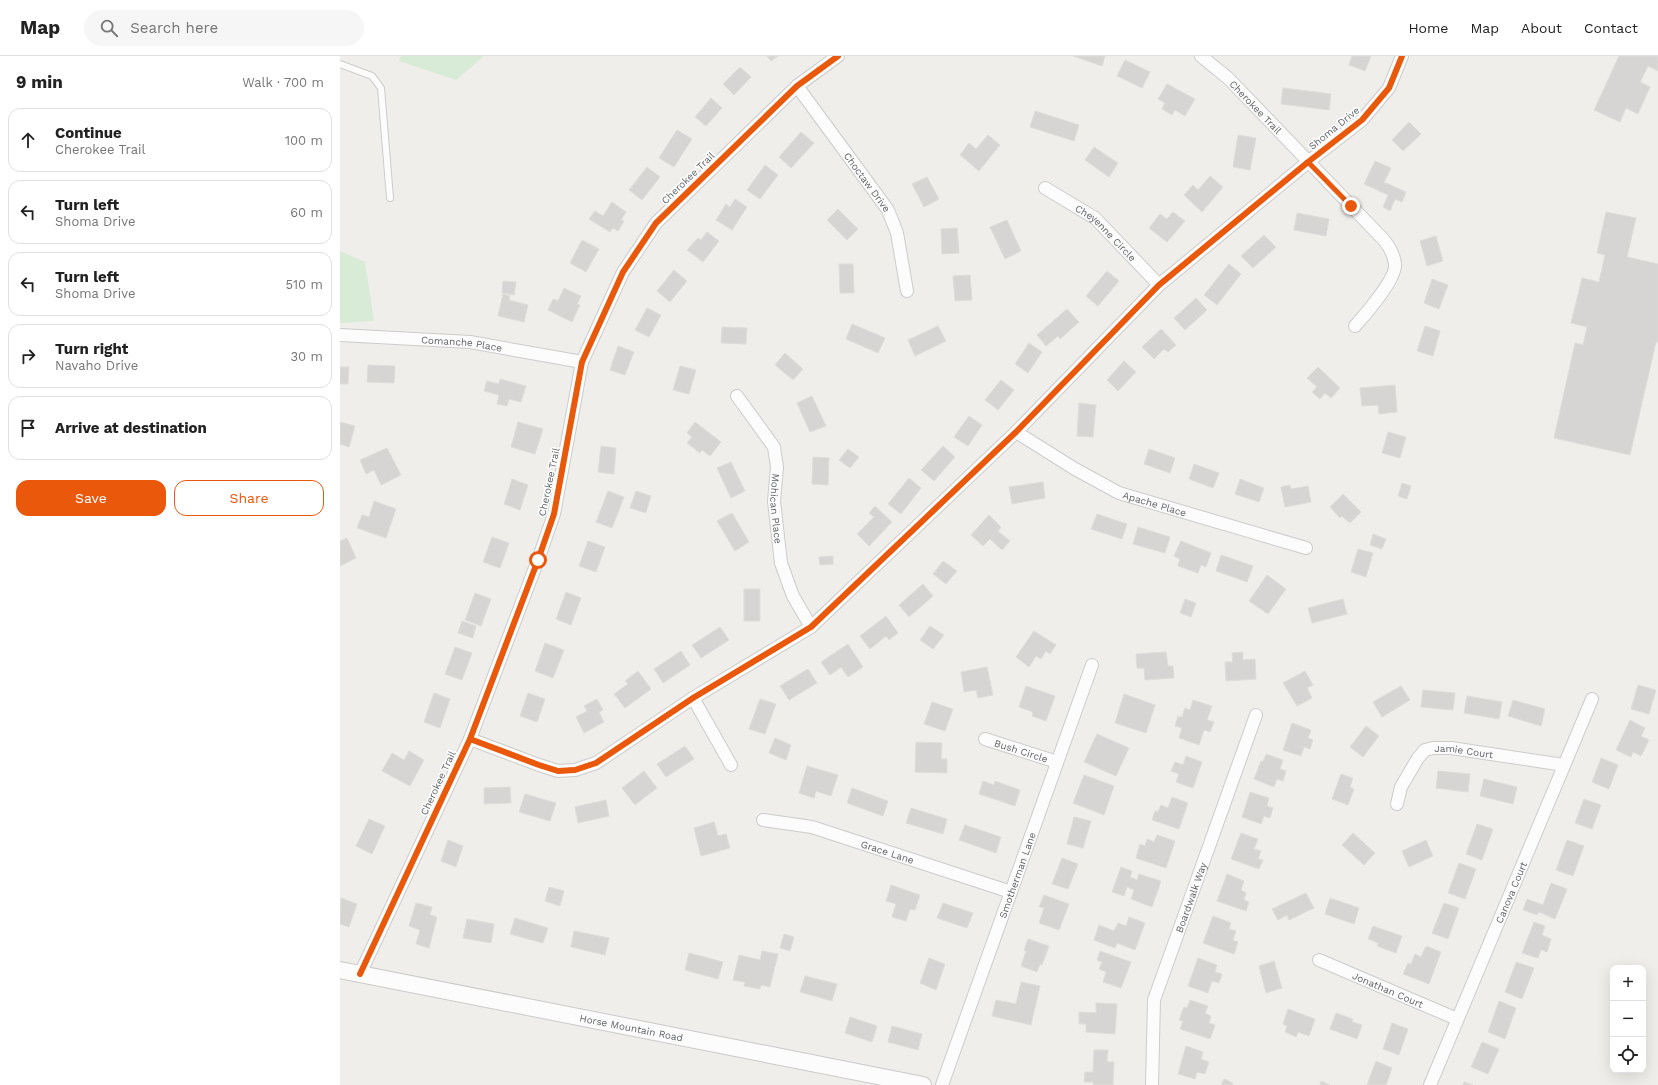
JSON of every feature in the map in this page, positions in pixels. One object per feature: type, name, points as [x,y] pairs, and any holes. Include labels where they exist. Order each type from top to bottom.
[{"type":"street","name":"Cherokee Trail","points":[[360,974],[470,739],[538,560],[554,514],[582,362],[623,272],[656,223],[798,86],[838,56]]},
{"type":"street","name":"Cherokee Trail","points":[[1201,56],[1228,78],[1383,238],[1391,249],[1395,269],[1390,280],[1355,326]]},
{"type":"street","name":"Shoma Drive","points":[[470,739],[558,771],[575,770],[596,763],[693,698],[811,627],[1016,432],[1158,286],[1308,162],[1362,120],[1389,88],[1402,56]]},
{"type":"street","name":"Choctaw Drive","points":[[798,86],[888,210],[897,233],[907,291]]},
{"type":"street","name":"Cheyenne Circle","points":[[1045,188],[1095,218],[1158,286]]},
{"type":"street","name":"Comanche Place","points":[[340,335],[470,342],[582,362]]},
{"type":"street","name":"Mohican Place","points":[[737,396],[774,447],[777,467],[774,502],[781,563],[793,596],[811,627]]},
{"type":"street","name":"Apache Place","points":[[1016,432],[1075,469],[1119,493],[1306,548]]},
{"type":"street","name":"Smotherman Lane","points":[[942,1085],[1092,665]]},
{"type":"street","points":[[693,698],[731,765]]},
{"type":"street","name":"Canova Court","points":[[1430,1085],[1592,699]]},
{"type":"street","name":"Boardwalk Way","points":[[1152,1085],[1154,1000],[1256,715]]},
{"type":"street","name":"Bush Circle","points":[[985,738],[1057,762]]},
{"type":"street","name":"Jamie Court","points":[[1397,804],[1401,787],[1418,758],[1425,750],[1433,748],[1451,748],[1564,765]]},
{"type":"street","name":"Grace Lane","points":[[763,820],[812,827],[1011,892]]},
{"type":"street","name":"Jonathan Court","points":[[1319,960],[1457,1020]]},
{"type":"street","name":"Horse Mountain Road","points":[[340,970],[923,1085]]},
{"type":"lane","points":[[340,64],[372,76],[381,88],[390,198]]},
{"type":"green space","points":[[401,56],[484,56],[456,80],[399,61]]},
{"type":"green space","points":[[340,251],[365,262],[374,321],[340,323]]},
{"type":"building","points":[[767,56],[778,56],[771,61]]},
{"type":"building","points":[[1073,56],[1105,56],[1102,66]]},
{"type":"building","points":[[1352,56],[1371,56],[1365,71],[1349,65]]},
{"type":"building","points":[[1619,56],[1658,56],[1658,71],[1648,66],[1640,82],[1650,87],[1638,114],[1626,108],[1620,122],[1594,110]]},
{"type":"building","points":[[1125,60],[1150,72],[1142,88],[1117,76]]},
{"type":"building","points":[[740,67],[751,77],[734,95],[723,84]]},
{"type":"building","points":[[1167,84],[1195,99],[1185,116],[1175,110],[1172,115],[1162,109],[1165,103],[1158,99]]},
{"type":"building","points":[[1283,88],[1331,94],[1329,110],[1281,104]]},
{"type":"building","points":[[711,98],[722,108],[706,126],[695,117]]},
{"type":"building","points":[[1035,111],[1079,125],[1074,141],[1030,127]]},
{"type":"building","points":[[1409,122],[1421,134],[1403,151],[1392,140]]},
{"type":"building","points":[[677,130],[692,139],[674,167],[659,158]]},
{"type":"building","points":[[801,132],[814,143],[791,168],[779,157]]},
{"type":"building","points":[[988,135],[1000,145],[979,171],[960,155],[969,143],[976,149]]},
{"type":"building","points":[[1238,135],[1256,138],[1250,170],[1233,167]]},
{"type":"building","points":[[1094,147],[1118,163],[1109,177],[1085,160]]},
{"type":"building","points":[[1375,161],[1391,168],[1384,182],[1406,192],[1402,202],[1395,199],[1390,211],[1383,207],[1388,195],[1364,184]]},
{"type":"building","points":[[765,165],[778,175],[760,199],[747,190]]},
{"type":"building","points":[[647,167],[660,177],[642,200],[629,190]]},
{"type":"building","points":[[1210,176],[1223,187],[1202,212],[1184,195],[1193,185],[1198,190]]},
{"type":"building","points":[[927,177],[939,199],[924,207],[912,184]]},
{"type":"building","points":[[735,199],[747,207],[732,230],[716,220],[726,204],[730,207]]},
{"type":"building","points":[[612,202],[626,212],[621,220],[624,221],[618,231],[613,228],[610,232],[589,219],[595,211],[603,216]]},
{"type":"building","points":[[838,209],[858,229],[847,240],[827,220]]},
{"type":"building","points":[[1173,212],[1185,221],[1167,242],[1149,228],[1160,214],[1167,219]]},
{"type":"building","points":[[1606,212],[1636,218],[1627,257],[1658,264],[1658,342],[1656,342],[1630,455],[1554,438],[1575,343],[1583,345],[1587,327],[1571,323],[1582,278],[1599,282],[1605,255],[1597,253]]},
{"type":"building","points":[[1297,213],[1329,219],[1326,236],[1294,230]]},
{"type":"building","points":[[1007,220],[1021,251],[1005,259],[990,227]]},
{"type":"building","points":[[957,228],[959,253],[942,254],[941,229]]},
{"type":"building","points":[[707,232],[719,241],[703,262],[687,250],[698,238],[701,240]]},
{"type":"building","points":[[1264,235],[1276,247],[1253,268],[1241,256]]},
{"type":"building","points":[[1436,236],[1443,261],[1427,266],[1420,241]]},
{"type":"building","points":[[582,240],[599,249],[586,272],[570,263]]},
{"type":"building","points":[[839,264],[853,264],[854,293],[840,293]]},
{"type":"building","points":[[1229,264],[1241,274],[1217,305],[1204,295]]},
{"type":"building","points":[[674,270],[687,281],[670,302],[657,291]]},
{"type":"building","points":[[1107,271],[1119,281],[1098,306],[1086,296]]},
{"type":"building","points":[[970,275],[972,300],[955,301],[953,276]]},
{"type":"building","points":[[1432,279],[1448,285],[1439,309],[1424,303]]},
{"type":"building","points":[[503,281],[516,282],[514,295],[502,293]]},
{"type":"building","points":[[564,288],[581,296],[577,304],[580,305],[572,322],[548,310],[553,299],[558,301]]},
{"type":"building","points":[[503,294],[510,296],[509,300],[528,305],[524,322],[498,316]]},
{"type":"building","points":[[1196,298],[1207,310],[1185,330],[1174,318]]},
{"type":"building","points":[[647,308],[661,315],[649,337],[635,330]]},
{"type":"building","points":[[1067,309],[1079,322],[1060,339],[1058,336],[1046,346],[1037,335]]},
{"type":"building","points":[[852,324],[885,338],[878,353],[846,339]]},
{"type":"building","points":[[938,326],[946,341],[915,356],[908,340]]},
{"type":"building","points":[[1425,326],[1440,331],[1433,356],[1417,351]]},
{"type":"building","points":[[722,327],[747,328],[746,344],[721,343]]},
{"type":"building","points":[[1161,329],[1176,345],[1168,352],[1164,349],[1154,359],[1142,347]]},
{"type":"building","points":[[1029,343],[1042,352],[1028,373],[1015,364]]},
{"type":"building","points":[[618,346],[634,352],[625,375],[610,370]]},
{"type":"building","points":[[785,353],[803,369],[793,380],[775,365]]},
{"type":"building","points":[[1124,361],[1136,372],[1118,391],[1107,380]]},
{"type":"building","points":[[368,365],[395,366],[394,383],[367,382]]},
{"type":"building","points":[[680,366],[696,370],[689,394],[673,390]]},
{"type":"building","points":[[340,367],[349,367],[348,384],[340,384]]},
{"type":"building","points":[[1318,367],[1340,388],[1331,398],[1325,393],[1320,399],[1312,392],[1317,387],[1307,378]]},
{"type":"building","points":[[500,379],[526,386],[521,402],[509,399],[507,406],[497,404],[499,395],[484,391],[487,381],[499,384]]},
{"type":"building","points":[[1001,380],[1014,390],[998,410],[985,400]]},
{"type":"building","points":[[1395,385],[1397,412],[1379,414],[1378,405],[1362,406],[1360,388]]},
{"type":"building","points":[[812,396],[826,426],[810,432],[797,403]]},
{"type":"building","points":[[1079,403],[1096,405],[1093,437],[1077,436]]},
{"type":"building","points":[[969,416],[982,425],[968,446],[954,437]]},
{"type":"building","points":[[340,422],[355,426],[349,447],[340,444]]},
{"type":"building","points":[[518,422],[543,429],[535,454],[511,447]]},
{"type":"building","points":[[695,422],[721,442],[710,456],[702,450],[700,453],[687,443],[692,437],[687,433]]},
{"type":"building","points":[[1388,432],[1406,437],[1400,458],[1382,453]]},
{"type":"building","points":[[601,446],[616,448],[614,474],[598,472]]},
{"type":"building","points":[[943,446],[955,457],[934,481],[921,470]]},
{"type":"building","points":[[387,448],[401,475],[381,485],[374,470],[366,474],[360,460]]},
{"type":"building","points":[[848,449],[859,457],[850,468],[839,460]]},
{"type":"building","points":[[1149,449],[1175,458],[1170,473],[1144,464]]},
{"type":"building","points":[[813,457],[829,458],[828,485],[812,484]]},
{"type":"building","points":[[731,462],[745,491],[731,498],[717,468]]},
{"type":"building","points":[[1194,464],[1219,473],[1213,488],[1189,479]]},
{"type":"building","points":[[909,478],[921,488],[901,514],[888,504]]},
{"type":"building","points":[[512,479],[528,485],[520,510],[504,504]]},
{"type":"building","points":[[1240,479],[1264,488],[1259,502],[1235,494]]},
{"type":"building","points":[[1043,482],[1045,498],[1012,504],[1009,487]]},
{"type":"building","points":[[1402,483],[1411,486],[1407,499],[1398,496]]},
{"type":"building","points":[[1290,485],[1291,489],[1308,486],[1311,502],[1285,507],[1281,487]]},
{"type":"building","points":[[608,491],[624,497],[612,528],[596,522]]},
{"type":"building","points":[[636,491],[651,496],[646,513],[630,508]]},
{"type":"building","points":[[1343,494],[1361,512],[1350,523],[1342,516],[1340,518],[1330,507]]},
{"type":"building","points":[[374,501],[396,509],[386,538],[357,528],[362,515],[369,517]]},
{"type":"building","points":[[875,506],[892,522],[869,546],[857,534],[874,517],[869,513]]},
{"type":"building","points":[[732,513],[749,542],[735,551],[717,521]]},
{"type":"building","points":[[1097,514],[1127,524],[1122,539],[1091,529]]},
{"type":"building","points":[[989,515],[1001,527],[998,531],[1010,541],[1002,550],[990,539],[983,546],[971,535]]},
{"type":"building","points":[[1138,527],[1170,537],[1165,553],[1133,544]]},
{"type":"building","points":[[1373,534],[1386,539],[1382,549],[1370,545]]},
{"type":"building","points":[[492,537],[509,543],[500,568],[483,562]]},
{"type":"building","points":[[347,538],[356,558],[340,566],[340,541]]},
{"type":"building","points":[[588,541],[605,547],[596,572],[579,566]]},
{"type":"building","points":[[1181,541],[1211,553],[1206,567],[1201,565],[1198,573],[1178,566],[1180,559],[1174,556]]},
{"type":"building","points":[[1358,549],[1373,553],[1366,577],[1351,572]]},
{"type":"building","points":[[1221,555],[1253,566],[1247,582],[1216,571]]},
{"type":"building","points":[[833,556],[833,564],[820,565],[819,557]]},
{"type":"building","points":[[943,561],[957,571],[946,584],[933,574]]},
{"type":"building","points":[[1267,575],[1286,589],[1268,614],[1249,601]]},
{"type":"building","points":[[923,584],[933,596],[909,617],[899,605]]},
{"type":"building","points":[[744,589],[760,589],[760,621],[744,621]]},
{"type":"building","points":[[566,592],[581,598],[571,625],[556,619]]},
{"type":"building","points":[[475,593],[491,599],[481,626],[465,620]]},
{"type":"building","points":[[1185,599],[1196,603],[1191,617],[1180,613]]},
{"type":"building","points":[[1343,599],[1347,614],[1312,623],[1308,608]]},
{"type":"building","points":[[886,616],[898,633],[889,640],[886,636],[870,649],[860,636]]},
{"type":"building","points":[[462,621],[476,626],[473,638],[458,633]]},
{"type":"building","points":[[930,626],[944,635],[933,649],[920,640]]},
{"type":"building","points":[[720,627],[729,640],[701,658],[692,645]]},
{"type":"building","points":[[1034,631],[1056,645],[1050,654],[1046,651],[1041,659],[1036,656],[1029,667],[1016,657]]},
{"type":"building","points":[[545,643],[564,650],[553,678],[535,671]]},
{"type":"building","points":[[848,644],[863,667],[848,677],[841,667],[830,675],[821,662]]},
{"type":"building","points":[[455,647],[472,653],[462,680],[445,674]]},
{"type":"building","points":[[681,651],[690,665],[663,683],[654,669]]},
{"type":"building","points":[[1166,652],[1168,666],[1173,666],[1174,678],[1145,680],[1144,668],[1137,668],[1136,654]]},
{"type":"building","points":[[1243,652],[1243,660],[1255,659],[1256,679],[1226,681],[1225,662],[1233,662],[1232,653]]},
{"type":"building","points":[[987,667],[993,695],[978,698],[976,690],[964,692],[961,672]]},
{"type":"building","points":[[808,669],[817,683],[789,700],[780,686]]},
{"type":"building","points":[[638,671],[651,689],[625,708],[614,694],[628,684],[625,681]]},
{"type":"building","points":[[1305,671],[1313,685],[1307,688],[1312,698],[1297,706],[1283,683]]},
{"type":"building","points":[[1638,685],[1656,690],[1649,714],[1631,709]]},
{"type":"building","points":[[1026,686],[1055,696],[1046,721],[1032,716],[1033,712],[1019,707]]},
{"type":"building","points":[[1401,686],[1410,700],[1382,717],[1373,702]]},
{"type":"building","points":[[1423,690],[1455,693],[1453,710],[1421,707]]},
{"type":"building","points":[[434,693],[450,699],[440,728],[424,722]]},
{"type":"building","points":[[528,693],[545,699],[537,722],[520,716]]},
{"type":"building","points":[[1124,694],[1155,705],[1146,733],[1115,723]]},
{"type":"building","points":[[1467,696],[1502,702],[1499,719],[1464,713]]},
{"type":"building","points":[[597,699],[603,710],[599,712],[604,722],[584,733],[576,717],[587,711],[584,706]]},
{"type":"building","points":[[760,699],[776,704],[765,734],[749,729]]},
{"type":"building","points":[[1193,700],[1212,706],[1207,720],[1214,722],[1210,732],[1204,730],[1199,745],[1179,738],[1182,728],[1175,726],[1178,716],[1182,717],[1185,708],[1190,710]]},
{"type":"building","points":[[1513,700],[1545,709],[1541,726],[1508,716]]},
{"type":"building","points":[[932,702],[953,709],[945,731],[924,724]]},
{"type":"building","points":[[1630,720],[1645,728],[1641,736],[1649,740],[1641,756],[1633,752],[1631,757],[1616,750]]},
{"type":"building","points":[[1292,723],[1311,730],[1308,738],[1313,740],[1310,749],[1304,747],[1301,756],[1283,750]]},
{"type":"building","points":[[1366,726],[1379,736],[1363,757],[1350,747]]},
{"type":"building","points":[[1097,734],[1129,748],[1116,776],[1084,762]]},
{"type":"building","points":[[775,738],[791,745],[786,760],[769,753]]},
{"type":"building","points":[[916,742],[942,743],[941,759],[947,759],[947,773],[915,772]]},
{"type":"building","points":[[685,746],[694,759],[666,777],[657,764]]},
{"type":"building","points":[[409,751],[424,760],[410,786],[382,771],[392,753],[404,760]]},
{"type":"building","points":[[1266,754],[1283,760],[1280,769],[1286,771],[1283,781],[1277,779],[1274,787],[1254,779],[1261,761],[1263,762]]},
{"type":"building","points":[[1186,756],[1202,762],[1193,788],[1176,782],[1179,774],[1171,771],[1175,762],[1183,765]]},
{"type":"building","points":[[1601,758],[1618,765],[1609,789],[1592,782]]},
{"type":"building","points":[[807,766],[838,775],[831,796],[816,791],[814,798],[799,793]]},
{"type":"building","points":[[644,771],[657,788],[635,805],[622,788]]},
{"type":"building","points":[[1438,771],[1470,774],[1468,792],[1436,788]]},
{"type":"building","points":[[1341,774],[1353,778],[1350,787],[1354,789],[1348,805],[1332,799]]},
{"type":"building","points":[[1084,775],[1114,786],[1104,815],[1073,803]]},
{"type":"building","points":[[1484,779],[1517,787],[1513,804],[1480,796]]},
{"type":"building","points":[[983,781],[994,785],[995,781],[1020,790],[1015,806],[979,794]]},
{"type":"building","points":[[510,787],[511,803],[484,804],[484,788]]},
{"type":"building","points":[[852,788],[888,801],[883,816],[847,803]]},
{"type":"building","points":[[1250,792],[1269,798],[1267,806],[1273,808],[1270,818],[1264,816],[1261,824],[1242,817]]},
{"type":"building","points":[[525,794],[556,803],[550,821],[519,812]]},
{"type":"building","points":[[1172,797],[1188,803],[1179,829],[1152,820],[1155,811],[1158,812],[1161,805],[1168,808]]},
{"type":"building","points":[[1584,799],[1601,805],[1592,829],[1575,823]]},
{"type":"building","points":[[606,800],[609,816],[578,823],[575,807]]},
{"type":"building","points":[[911,808],[947,819],[943,834],[906,823]]},
{"type":"building","points":[[1074,817],[1091,821],[1083,848],[1067,844]]},
{"type":"building","points":[[369,819],[385,826],[372,854],[356,846]]},
{"type":"building","points":[[714,822],[718,836],[726,834],[730,848],[701,856],[694,828]]},
{"type":"building","points":[[1477,824],[1493,829],[1482,860],[1466,854]]},
{"type":"building","points":[[965,825],[1001,837],[996,853],[959,840]]},
{"type":"building","points":[[1241,833],[1258,839],[1254,849],[1261,851],[1258,859],[1263,860],[1259,869],[1231,859]]},
{"type":"building","points":[[1353,833],[1375,853],[1364,865],[1342,845]]},
{"type":"building","points":[[1157,835],[1175,841],[1166,868],[1136,858],[1140,844],[1145,846],[1147,839],[1154,842]]},
{"type":"building","points":[[448,840],[463,846],[456,867],[441,861]]},
{"type":"building","points":[[1426,840],[1433,856],[1409,867],[1402,851]]},
{"type":"building","points":[[1567,840],[1584,846],[1573,876],[1556,870]]},
{"type":"building","points":[[1062,858],[1078,864],[1068,889],[1052,884]]},
{"type":"building","points":[[1459,863],[1476,869],[1465,899],[1448,893]]},
{"type":"building","points":[[1121,867],[1132,871],[1130,877],[1137,880],[1139,874],[1161,881],[1152,907],[1131,899],[1134,890],[1127,887],[1124,896],[1112,892]]},
{"type":"building","points":[[1227,874],[1244,881],[1241,890],[1246,893],[1244,900],[1249,902],[1246,911],[1217,901]]},
{"type":"building","points":[[1551,883],[1567,889],[1555,919],[1539,912],[1537,915],[1523,910],[1527,899],[1543,905]]},
{"type":"building","points":[[891,885],[920,895],[915,910],[910,909],[906,921],[892,917],[896,904],[886,901]]},
{"type":"building","points":[[549,887],[564,891],[560,906],[545,901]]},
{"type":"building","points":[[1306,893],[1314,908],[1289,920],[1287,915],[1278,920],[1272,909]]},
{"type":"building","points":[[1044,895],[1069,904],[1059,930],[1039,923],[1044,908],[1039,907]]},
{"type":"building","points":[[341,898],[357,904],[349,927],[340,924]]},
{"type":"building","points":[[1330,898],[1359,908],[1354,924],[1325,914]]},
{"type":"building","points":[[416,903],[432,907],[430,915],[437,917],[429,948],[416,944],[420,930],[409,926]]},
{"type":"building","points":[[943,903],[973,913],[967,928],[937,918]]},
{"type":"building","points":[[1444,903],[1459,908],[1448,939],[1432,933]]},
{"type":"building","points":[[1213,916],[1231,923],[1229,929],[1236,931],[1233,940],[1238,942],[1234,954],[1203,943]]},
{"type":"building","points":[[1129,917],[1145,923],[1135,950],[1117,943],[1115,948],[1094,940],[1099,925],[1114,931],[1118,923],[1126,926]]},
{"type":"building","points":[[515,918],[548,928],[543,943],[510,934]]},
{"type":"building","points":[[467,919],[494,924],[491,943],[463,938]]},
{"type":"building","points":[[1534,922],[1545,926],[1542,935],[1551,939],[1547,952],[1541,950],[1538,958],[1522,953]]},
{"type":"building","points":[[1373,926],[1402,936],[1396,953],[1377,946],[1378,943],[1368,939]]},
{"type":"building","points":[[574,931],[609,938],[605,955],[571,947]]},
{"type":"building","points":[[784,934],[794,937],[790,951],[780,948]]},
{"type":"building","points":[[1028,939],[1049,946],[1042,965],[1040,964],[1037,972],[1021,966]]},
{"type":"building","points":[[1426,946],[1441,952],[1429,984],[1403,974],[1408,963],[1411,964],[1415,954],[1421,957]]},
{"type":"building","points":[[762,951],[778,954],[770,987],[761,985],[760,989],[744,986],[745,982],[733,980],[739,955],[760,960]]},
{"type":"building","points":[[1100,951],[1131,962],[1121,988],[1103,982],[1106,972],[1099,969],[1102,962],[1097,960]]},
{"type":"building","points":[[689,953],[723,962],[718,979],[685,970]]},
{"type":"building","points":[[929,958],[945,964],[936,990],[920,983]]},
{"type":"building","points":[[1198,958],[1217,965],[1215,972],[1222,974],[1219,983],[1212,981],[1208,993],[1188,986]]},
{"type":"building","points":[[1274,961],[1282,988],[1266,993],[1259,966]]},
{"type":"building","points":[[1516,962],[1534,968],[1522,999],[1505,992]]},
{"type":"building","points":[[805,976],[837,984],[832,1001],[800,992]]},
{"type":"building","points":[[1021,982],[1040,986],[1031,1025],[992,1016],[996,1000],[1016,1004]]},
{"type":"building","points":[[1190,1000],[1208,1006],[1205,1013],[1211,1016],[1209,1023],[1215,1025],[1210,1039],[1180,1029],[1183,1021],[1179,1020],[1184,1007],[1187,1008]]},
{"type":"building","points":[[1499,1001],[1516,1008],[1505,1039],[1488,1032]]},
{"type":"building","points":[[1096,1003],[1117,1004],[1115,1034],[1086,1032],[1086,1024],[1079,1024],[1079,1012],[1096,1013]]},
{"type":"building","points":[[1288,1009],[1315,1019],[1309,1036],[1298,1032],[1296,1037],[1285,1032],[1287,1026],[1283,1024]]},
{"type":"building","points":[[1336,1013],[1353,1019],[1352,1022],[1362,1025],[1357,1039],[1330,1029]]},
{"type":"building","points":[[850,1017],[877,1026],[872,1042],[845,1033]]},
{"type":"building","points":[[1392,1023],[1408,1029],[1399,1055],[1383,1049]]},
{"type":"building","points":[[892,1026],[922,1034],[918,1050],[888,1042]]},
{"type":"building","points":[[1482,1042],[1499,1049],[1488,1074],[1471,1067]]},
{"type":"building","points":[[1186,1046],[1203,1052],[1201,1059],[1209,1062],[1205,1074],[1197,1072],[1195,1079],[1178,1074]]},
{"type":"building","points":[[1094,1050],[1108,1050],[1107,1062],[1114,1062],[1113,1085],[1093,1085],[1093,1082],[1084,1082],[1085,1072],[1093,1072]]},
{"type":"building","points":[[1376,1061],[1392,1068],[1386,1085],[1367,1085]]},
{"type":"building","points":[[1224,1079],[1233,1083],[1232,1085],[1221,1085]]},
{"type":"building","points":[[1321,1081],[1330,1085],[1320,1085]]},
{"type":"building","points":[[1464,1082],[1473,1085],[1463,1085]]},
{"type":"cycle path","points":[[360,974],[470,739],[538,560],[554,514],[582,362],[623,272],[656,223],[797,86],[838,56]]},
{"type":"cycle path","points":[[470,739],[558,771],[575,770],[596,763],[693,698],[811,627],[1016,432],[1159,285],[1308,162],[1362,120],[1389,88],[1402,56]]},
{"type":"route","points":[[538,560],[470,739],[558,771],[575,770],[596,763],[693,698],[811,627],[1016,432],[1158,286],[1308,162],[1351,206]]}]
